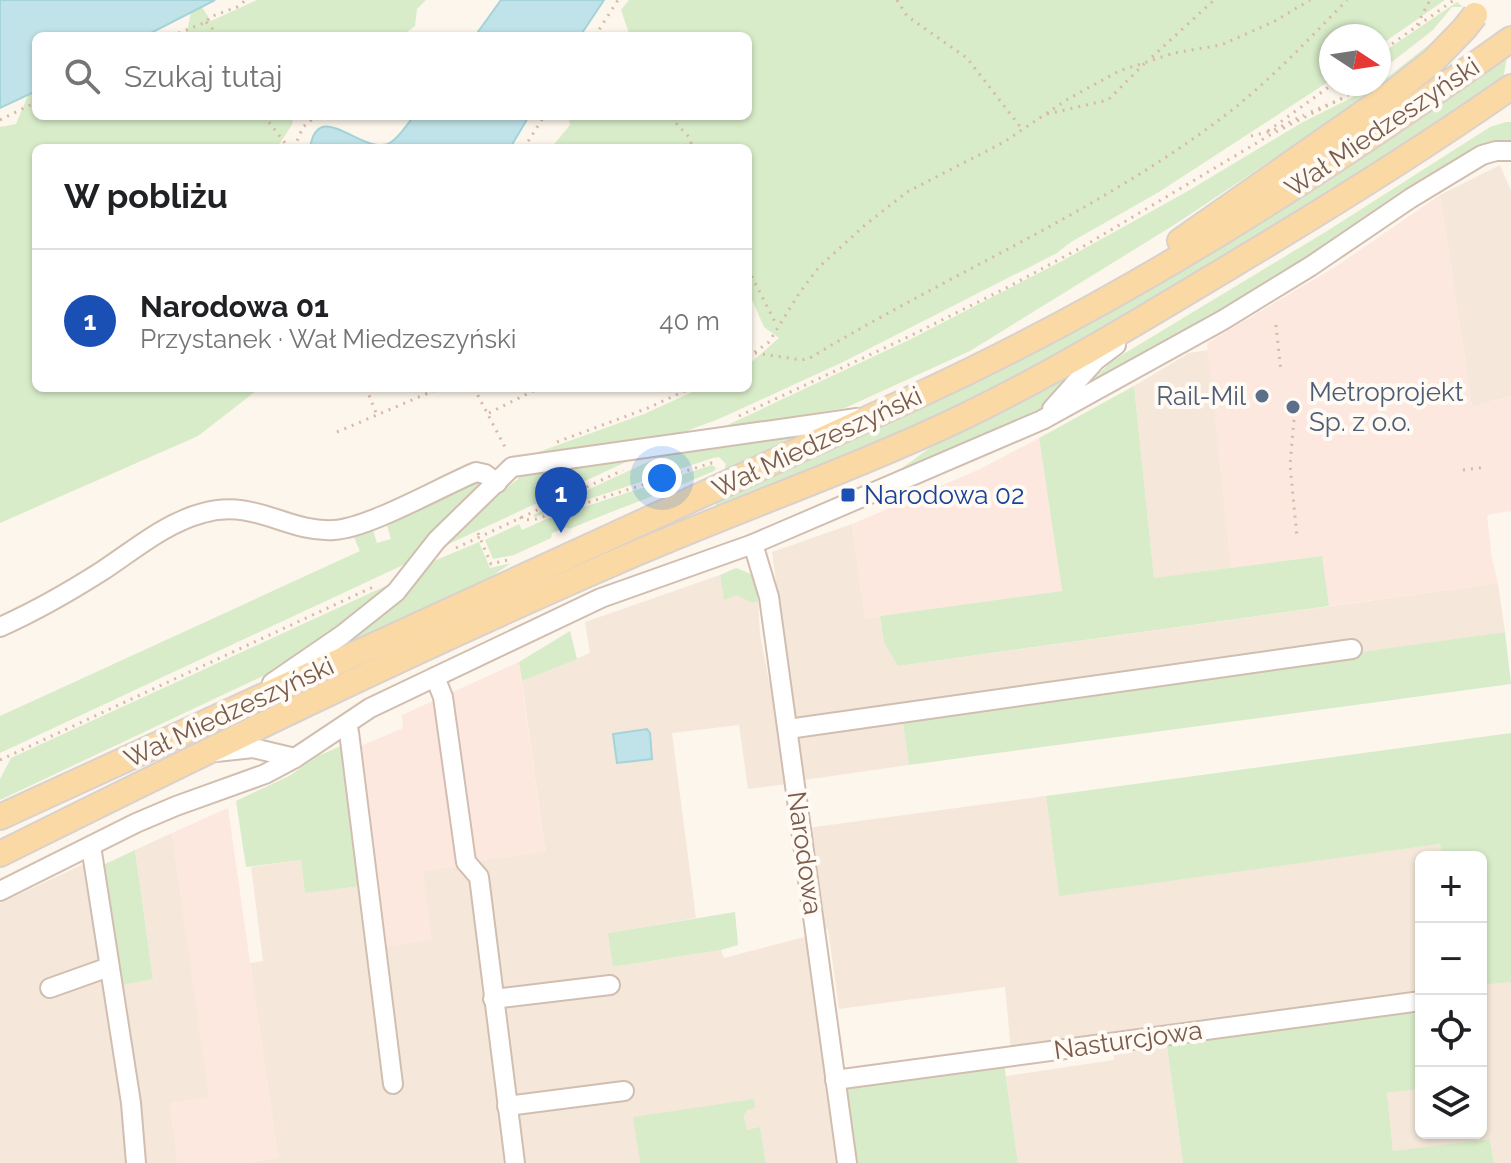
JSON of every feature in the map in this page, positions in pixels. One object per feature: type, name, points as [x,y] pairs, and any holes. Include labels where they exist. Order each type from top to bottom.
[{"type":"main road","points":[[1103,302],[1185,236],[1399,88],[1433,61],[1474,15]]},
{"type":"main road","name":"Wał Miedzeszyński","points":[[0,817],[974,369],[1103,302],[1294,187],[1511,39]]},
{"type":"main road","name":"Wał Miedzeszyński","points":[[0,854],[201,754],[590,573],[843,470],[964,416],[1094,349],[1171,303],[1379,176],[1511,87]]},
{"type":"street","points":[[0,891],[136,823],[265,774],[295,758],[370,708],[601,598],[753,544],[1042,420],[1223,320],[1482,155],[1511,151]]},
{"type":"street","points":[[1042,420],[1096,360],[1171,303]]},
{"type":"street","points":[[233,710],[342,635],[396,592],[437,540],[512,467],[876,415]]},
{"type":"street","points":[[0,627],[56,600],[152,536],[199,514],[224,508],[243,508],[333,530],[347,528],[391,511],[476,472],[485,474],[497,483]]},
{"type":"street","name":"Narodowa","points":[[753,544],[769,597],[847,1163]]},
{"type":"street","points":[[788,729],[1352,649]]},
{"type":"street","points":[[435,677],[443,697],[466,862],[479,877],[515,1163]]},
{"type":"street","points":[[349,732],[393,1084]]},
{"type":"street","points":[[201,754],[253,748],[295,758]]},
{"type":"street","points":[[91,846],[131,1103],[136,1163]]},
{"type":"street","points":[[50,988],[109,967]]},
{"type":"street","points":[[493,999],[610,985]]},
{"type":"street","name":"Nasturcjowa","points":[[835,1080],[1415,1002]]},
{"type":"street","points":[[507,1106],[624,1091]]},
{"type":"path","points":[[181,32],[246,0]]},
{"type":"path","points":[[598,32],[618,0]]},
{"type":"path","points":[[897,0],[907,16],[967,58],[1022,129]]},
{"type":"path","points":[[1043,115],[1108,100],[1130,75],[1214,0]]},
{"type":"path","points":[[752,355],[769,342],[819,267],[907,192],[1004,142],[1068,99],[1119,71],[1150,59],[1221,45],[1275,21],[1310,0]]},
{"type":"path","points":[[755,353],[802,360],[810,358],[1036,236],[1171,155],[1221,119],[1265,82],[1347,0]]},
{"type":"path","points":[[1416,28],[1430,0]]},
{"type":"path","points":[[1391,45],[1454,0]]},
{"type":"path","points":[[206,22],[215,32]]},
{"type":"path","points":[[1219,165],[1266,135],[1319,95]]},
{"type":"path","points":[[1251,136],[1266,135],[1348,96]]},
{"type":"path","points":[[0,120],[32,104]]},
{"type":"path","points":[[268,120],[288,144]]},
{"type":"path","points":[[294,144],[303,127],[311,120]]},
{"type":"path","points":[[526,144],[542,120]]},
{"type":"path","points":[[674,120],[692,144]]},
{"type":"path","points":[[752,277],[778,327]]},
{"type":"path","points":[[1276,325],[1281,372]]},
{"type":"path","points":[[368,392],[377,415]]},
{"type":"path","points":[[337,432],[431,392]]},
{"type":"path","points":[[476,392],[505,447]]},
{"type":"path","points":[[488,414],[531,392]]},
{"type":"path","points":[[548,445],[682,392]]},
{"type":"path","points":[[1294,420],[1290,465],[1297,537]]},
{"type":"path","points":[[1463,470],[1486,467]]},
{"type":"path","points":[[478,533],[491,564]]},
{"type":"path","points":[[0,760],[69,728]]},
{"type":"shaded area","points":[[1500,165],[1511,191],[1511,396],[1472,407],[1440,195]]},
{"type":"shaded area","points":[[1440,195],[1472,407],[1511,396],[1511,511],[1487,515],[1498,583],[1329,606],[1321,556],[1231,568],[1207,343],[1335,267]]},
{"type":"shaded area","points":[[1209,350],[1231,568],[1154,579],[1134,386],[1189,353]]},
{"type":"shaded area","points":[[1039,438],[1062,591],[865,618],[852,524],[980,469]]},
{"type":"shaded area","points":[[852,524],[865,618],[880,616],[884,643],[898,666],[1498,583],[1505,632],[1353,654],[795,722],[772,552]]},
{"type":"shaded area","points":[[720,575],[724,599],[737,594],[752,603],[758,601],[760,634],[769,681],[773,681],[787,784],[748,789],[739,725],[672,733],[696,918],[609,933],[614,967],[721,950],[724,958],[808,936],[841,1163],[766,1163],[760,1128],[747,1130],[744,1116],[747,1110],[634,1117],[640,1163],[246,1163],[278,1158],[250,963],[263,961],[251,867],[301,860],[305,892],[373,885],[431,939],[422,871],[545,851],[522,681],[590,653],[585,622]]},
{"type":"shaded area","points":[[519,662],[545,852],[423,871],[431,940],[381,947],[356,748],[403,728],[402,715]]},
{"type":"shaded area","points":[[902,716],[909,765],[804,780],[797,731]]},
{"type":"shaded area","points":[[1046,796],[1059,895],[1440,844],[1441,851],[1415,851],[1415,994],[1269,1016],[1267,1011],[1175,1023],[1168,1029],[1011,1051],[1005,987],[839,1009],[828,929],[822,929],[807,828]]},
{"type":"shaded area","points":[[228,808],[278,1158],[246,1163],[178,1163],[170,1103],[209,1098],[172,833]]},
{"type":"shaded area","points":[[172,833],[210,1098],[170,1103],[178,1163],[0,1163],[0,903],[88,862],[117,986],[153,978],[135,850]]},
{"type":"shaded area","points":[[1511,982],[1511,1163],[1494,1163],[1490,1139],[1393,1152],[1387,1093],[1415,1090],[1415,1139],[1487,1139],[1487,984]]},
{"type":"shaded area","points":[[1166,1039],[1183,1163],[1018,1163],[1006,1076],[1114,1060],[1113,1046]]},
{"type":"green space","points":[[257,0],[426,0],[417,9],[415,26],[407,32],[185,32],[191,12],[202,7],[211,21]]},
{"type":"green space","points":[[629,0],[1445,0],[1391,38],[1391,24],[1319,24],[1319,88],[1159,192],[1057,253],[843,362],[721,418],[676,435],[526,460],[533,454],[644,414],[692,392],[752,392],[752,362],[779,338],[764,327],[752,300],[752,144],[554,144],[570,125],[569,120],[752,120],[752,32],[629,32],[621,10]]},
{"type":"green space","points":[[1457,2],[1463,7],[1452,7],[1433,30],[1391,63],[1391,47]]},
{"type":"green space","points":[[1440,36],[1391,79],[1391,75]]},
{"type":"green space","points":[[1507,57],[1503,79],[1354,178],[1088,339],[903,432],[718,509],[714,502],[1223,245],[1392,137]]},
{"type":"green space","points":[[32,93],[32,120],[292,120],[293,123],[280,144],[32,144],[32,392],[255,392],[198,436],[0,523],[0,127],[16,124],[28,95]]},
{"type":"green space","points":[[1355,96],[1367,96],[1174,225],[970,351],[845,408],[719,429],[911,339],[1062,261],[1303,122]]},
{"type":"green space","points":[[1511,122],[1511,142],[1490,145],[1437,170],[1308,259],[1082,390],[1112,361],[1327,231],[1490,127]]},
{"type":"green space","points":[[1082,368],[1042,410],[1019,423],[1004,424],[993,436],[856,496],[931,447]]},
{"type":"green space","points":[[1134,386],[1154,578],[1322,556],[1329,606],[898,666],[884,643],[880,616],[1062,591],[1039,438]]},
{"type":"green space","points":[[817,429],[723,473],[726,464],[719,457],[713,458],[535,517],[533,515],[676,449]]},
{"type":"green space","points":[[639,456],[440,548],[522,473]]},
{"type":"green space","points":[[712,465],[716,468],[714,471],[570,529],[567,527],[552,533],[551,538],[514,555],[493,559],[485,540],[519,524],[522,530]]},
{"type":"green space","points":[[475,477],[483,489],[416,559],[0,753],[0,716],[360,551],[352,533],[373,530],[377,543],[391,539],[387,526]]},
{"type":"green space","points":[[479,542],[490,568],[511,563],[479,585],[312,661],[422,566]]},
{"type":"green space","points":[[736,568],[755,579],[758,601],[752,603],[737,595],[724,600],[720,575]]},
{"type":"green space","points":[[403,578],[392,590],[282,667],[0,800],[0,779],[11,758]]},
{"type":"green space","points":[[570,631],[577,659],[522,681],[519,662]]},
{"type":"green space","points":[[1505,632],[1511,684],[909,765],[902,716]]},
{"type":"green space","points":[[1511,733],[1511,982],[1487,984],[1487,851],[1441,851],[1440,844],[1059,896],[1046,796]]},
{"type":"green space","points":[[343,745],[361,886],[305,893],[301,860],[246,867],[236,801],[289,776],[318,756]]},
{"type":"green space","points":[[135,850],[153,979],[117,986],[101,866]]},
{"type":"green space","points":[[735,912],[738,945],[613,967],[608,933]]},
{"type":"green space","points":[[1408,1008],[1411,1014],[1415,1014],[1415,1090],[1387,1093],[1393,1151],[1490,1139],[1494,1163],[1183,1163],[1166,1039]]},
{"type":"green space","points":[[1004,1063],[1018,1163],[854,1163],[843,1085]]},
{"type":"green space","points":[[754,1099],[755,1108],[747,1110],[744,1116],[747,1130],[760,1127],[766,1163],[640,1163],[633,1117]]},
{"type":"water","points":[[0,0],[215,0],[153,32],[32,32],[32,93],[0,108]]},
{"type":"water","points":[[501,0],[604,0],[583,32],[478,32]]},
{"type":"water","points":[[411,120],[527,120],[512,144],[388,144]]},
{"type":"water","points":[[322,127],[331,127],[373,144],[311,144]]},
{"type":"water","points":[[647,729],[652,759],[617,763],[613,734]]},
{"type":"place","name":"Rail-Mil","points":[[1262,396]]},
{"type":"place","name":"Metroprojekt Sp. z o.o.","points":[[1293,407]]},
{"type":"place","name":"Narodowa 02","points":[[848,495]]},
{"type":"place","name":"Narodowa 01","points":[[561,533]]}]
